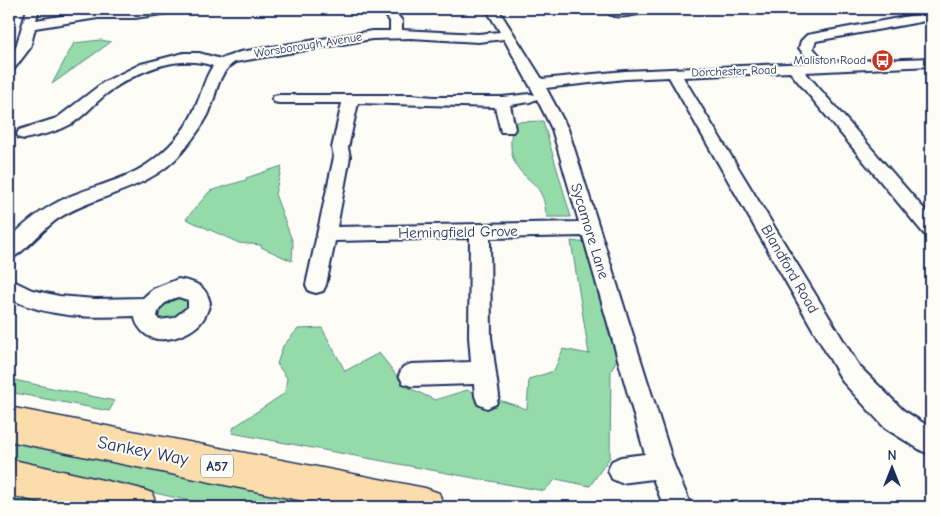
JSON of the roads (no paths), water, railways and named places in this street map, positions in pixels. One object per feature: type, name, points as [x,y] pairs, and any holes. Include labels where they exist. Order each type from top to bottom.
[{"type":"highway","name":"Sankey Way","points":[[9,424],[425,507]]},
{"type":"highway","points":[[9,477],[138,507]]},
{"type":"street","points":[[9,66],[23,48],[33,9]]},
{"type":"street","points":[[9,40],[27,31],[98,14],[134,14],[169,9]]},
{"type":"street","points":[[387,9],[396,21],[396,34]]},
{"type":"street","name":"Sycamore Lane","points":[[492,9],[508,35],[534,91],[560,129],[661,465],[676,503]]},
{"type":"street","points":[[614,14],[643,9]]},
{"type":"street","points":[[822,67],[806,48],[808,41],[812,38],[917,22]]},
{"type":"street","name":"Worsborough Avenue","points":[[222,64],[240,56],[309,46],[352,37],[396,34],[470,38],[508,35]]},
{"type":"street","points":[[9,251],[41,221],[62,208],[148,174],[167,159],[203,109],[216,72],[222,64],[202,58],[188,58],[145,67],[122,78],[102,91],[69,118],[53,127],[25,134]]},
{"type":"street","name":"Dorchester Road","points":[[534,91],[615,76],[931,62]]},
{"type":"street","points":[[794,68],[931,229]]},
{"type":"street","name":"Blandford Road","points":[[674,73],[851,374],[894,419],[931,442]]},
{"type":"street","points":[[278,99],[411,99],[434,102],[502,102],[534,91]]},
{"type":"street","points":[[316,285],[342,157],[340,148],[351,99]]},
{"type":"street","points":[[502,102],[507,129]]},
{"type":"street","name":"Hemingfield Grove","points":[[326,234],[590,229]]},
{"type":"street","points":[[480,232],[480,337],[488,396]]},
{"type":"street","points":[[9,288],[54,305],[79,308],[148,307]]},
{"type":"street","points":[[411,375],[484,373]]},
{"type":"street","points":[[621,470],[661,465]]},
{"type":"place","name":"Maliston Road","points":[[882,60]]}]
